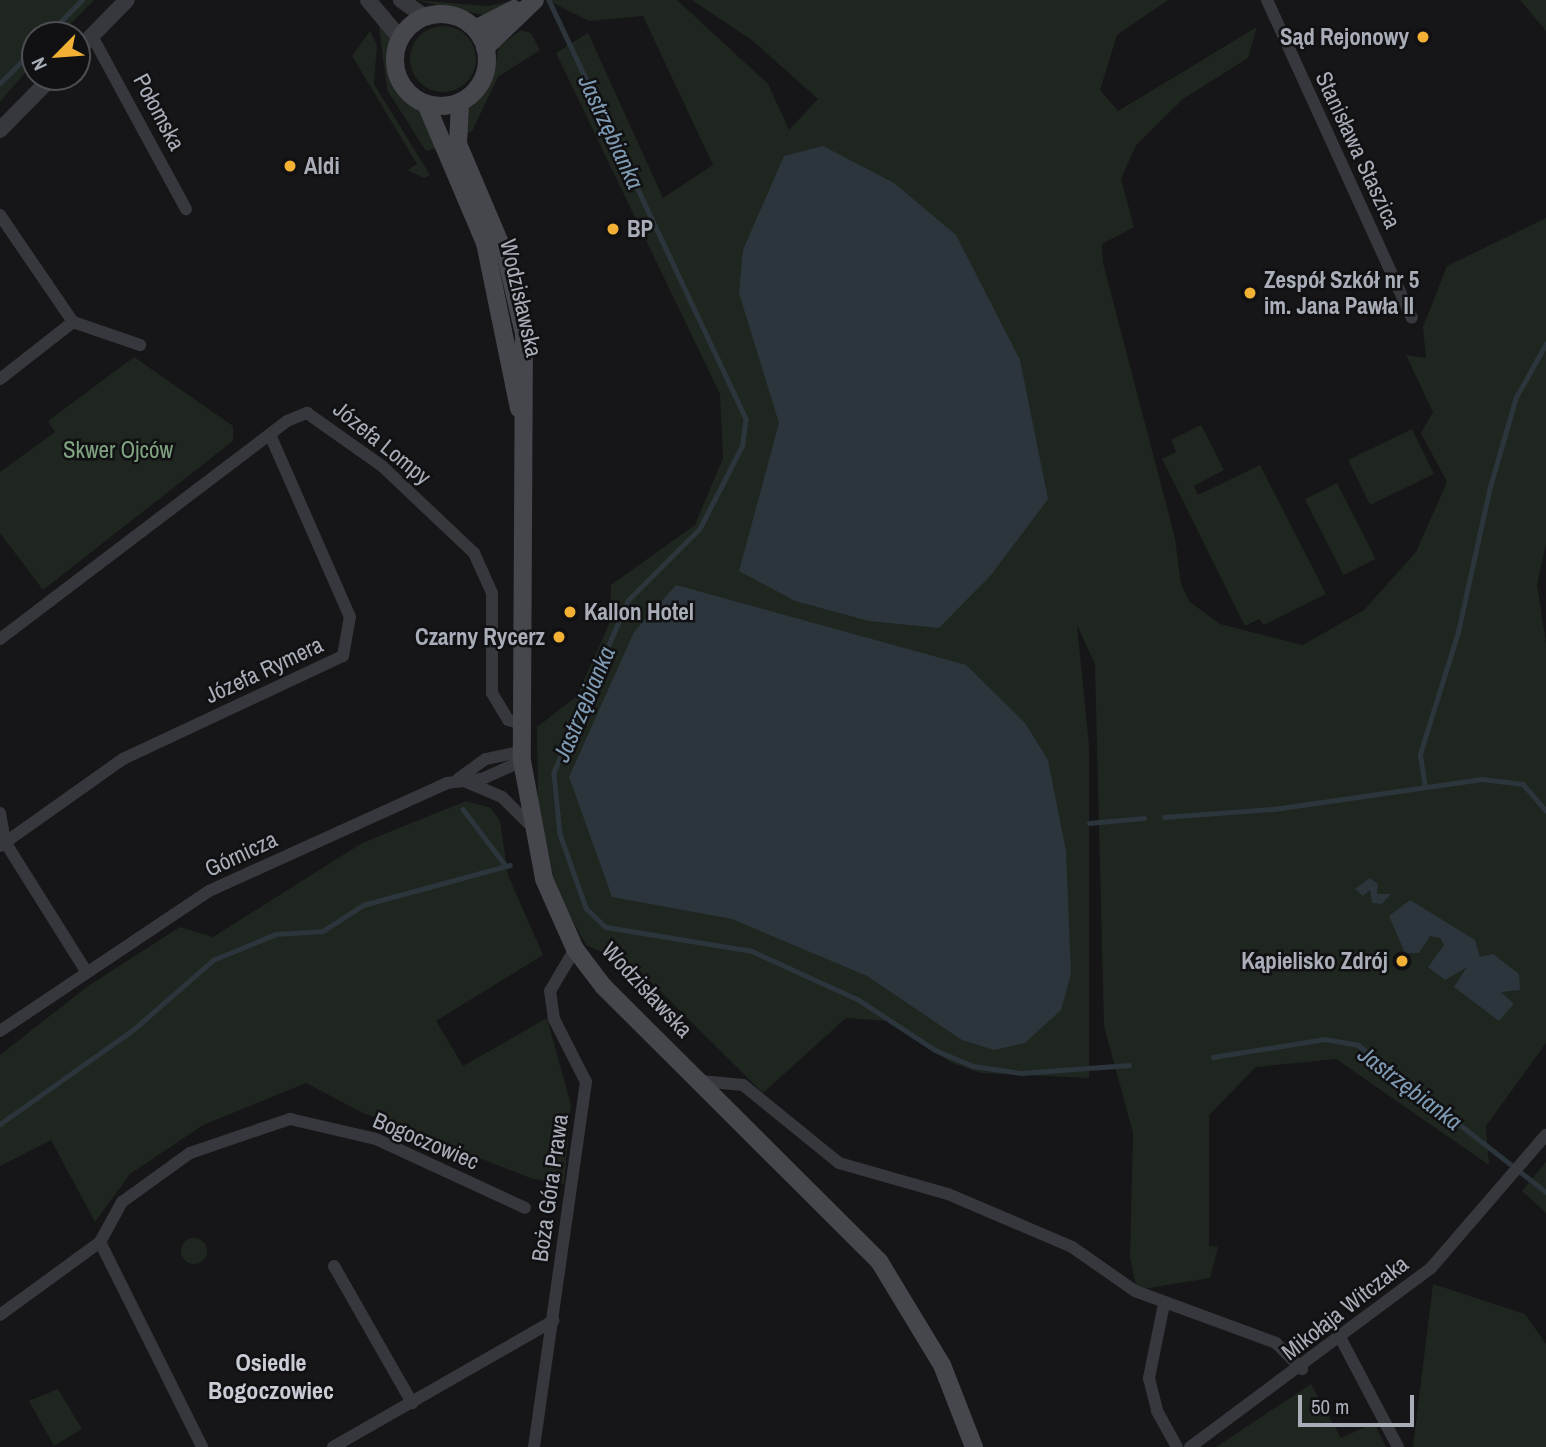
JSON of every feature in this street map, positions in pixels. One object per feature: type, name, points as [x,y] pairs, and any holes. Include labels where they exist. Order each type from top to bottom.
[{"type":"main road","points":[[475,29],[531,2]]},
{"type":"main road","points":[[485,48],[531,2]]},
{"type":"main road","points":[[452,15],[475,29],[485,48],[485,74],[460,102],[426,104],[407,91],[396,71],[400,38],[425,17],[452,15]]},
{"type":"main road","name":"Wodzisławska","points":[[460,102],[458,144],[506,257],[524,334],[522,756],[529,824],[544,879],[575,949],[603,986],[879,1261],[942,1365],[974,1447]]},
{"type":"main road","name":"Wodzisławska","points":[[426,104],[485,243],[524,430]]},
{"type":"street","points":[[92,36],[127,0]]},
{"type":"street","points":[[368,0],[400,38]]},
{"type":"street","points":[[401,0],[425,17]]},
{"type":"street","name":"Stanisława Staszica","points":[[1266,0],[1412,318]]},
{"type":"street","name":"Połomska","points":[[92,36],[186,209]]},
{"type":"street","points":[[0,130],[38,91]]},
{"type":"street","points":[[0,215],[73,322],[140,345]]},
{"type":"street","points":[[0,379],[73,322]]},
{"type":"street","name":"Józefa Lompy","points":[[0,639],[270,435],[307,413],[320,417],[474,553],[492,593],[492,693],[508,720],[523,724]]},
{"type":"street","name":"Józefa Rymera","points":[[3,844],[122,758],[343,656],[350,617],[270,435]]},
{"type":"street","name":"Górnicza","points":[[0,1031],[209,891],[457,779],[482,779],[522,756]]},
{"type":"street","points":[[457,779],[502,797],[529,824]]},
{"type":"street","points":[[0,813],[3,844],[86,971]]},
{"type":"street","name":"Boża Góra Prawa","points":[[534,1447],[586,1082],[554,1019],[550,991],[575,949]]},
{"type":"street","points":[[701,1081],[743,1085],[839,1163],[948,1194],[1072,1247],[1164,1304],[1276,1343],[1302,1368]]},
{"type":"street","name":"Bogoczowiec","points":[[0,1315],[100,1242],[121,1202],[190,1153],[290,1119],[376,1139],[525,1209]]},
{"type":"street","name":"Mikołaja Witczaka","points":[[1190,1447],[1302,1368],[1431,1268],[1546,1135]]},
{"type":"street","points":[[100,1242],[202,1447]]},
{"type":"street","points":[[334,1266],[412,1404]]},
{"type":"street","points":[[1164,1304],[1149,1378],[1157,1411],[1177,1447]]},
{"type":"street","points":[[333,1447],[553,1321]]},
{"type":"street","points":[[1341,1339],[1398,1447]]},
{"type":"green space","points":[[0,0],[94,0],[73,21],[21,21],[21,77],[0,102]]},
{"type":"green space","points":[[415,0],[488,6],[518,0],[491,17]]},
{"type":"green space","points":[[547,0],[677,0],[768,84],[789,130],[818,99],[753,41],[692,0],[1168,0],[1117,35],[1100,90],[1118,111],[1257,27],[1248,58],[1183,99],[1136,145],[1121,179],[1134,227],[1102,244],[1103,263],[1175,538],[1181,584],[1190,602],[1220,624],[1303,645],[1364,610],[1416,552],[1447,482],[1421,433],[1433,412],[1406,355],[1426,358],[1423,327],[1447,266],[1546,218],[1546,544],[1537,585],[1546,643],[1546,1043],[1486,1126],[1489,1165],[1336,1059],[1256,1067],[1209,1115],[1209,1246],[1218,1247],[1210,1278],[1137,1290],[1130,1258],[1133,1133],[1104,1026],[1095,664],[1077,625],[1089,746],[1089,1078],[981,1073],[952,1063],[887,1021],[846,1018],[763,1093],[637,968],[586,945],[556,890],[538,803],[537,727],[577,696],[610,622],[611,585],[695,525],[723,458],[720,394],[556,53],[588,33],[663,198],[713,165],[643,16],[589,21]]},
{"type":"green space","points":[[1520,0],[1546,0],[1546,31]]},
{"type":"green space","points":[[378,18],[389,34],[397,84],[419,107],[439,147],[426,151],[387,90]]},
{"type":"green space","points":[[443,26],[466,36],[476,59],[466,82],[443,92],[420,82],[410,59],[420,36]]},
{"type":"green space","points":[[521,30],[531,33],[540,50],[498,77],[472,131],[462,136],[463,113],[493,79],[499,46]]},
{"type":"green space","points":[[370,31],[377,45],[374,84],[430,175],[424,178],[407,170],[417,164],[352,56]]},
{"type":"green space","name":"Skwer Ojców","points":[[134,357],[233,426],[233,441],[43,590],[0,533],[0,472],[55,432],[48,421]]},
{"type":"green space","points":[[1201,425],[1224,470],[1194,486],[1198,495],[1260,465],[1326,594],[1264,625],[1259,619],[1245,626],[1162,459],[1176,452],[1171,440]]},
{"type":"green space","points":[[1412,429],[1434,474],[1370,505],[1348,460]]},
{"type":"green space","points":[[1337,483],[1376,559],[1344,575],[1305,499]]},
{"type":"green space","points":[[466,801],[491,808],[500,821],[508,875],[543,955],[436,1021],[463,1066],[547,1018],[571,1105],[564,1184],[533,1179],[361,1112],[306,1083],[203,1125],[130,1174],[95,1222],[51,1140],[0,1166],[0,1055],[88,986],[180,927],[213,937],[362,843]]},
{"type":"green space","points":[[1546,1162],[1546,1213],[1522,1191]]},
{"type":"green space","points":[[194,1238],[203,1242],[207,1251],[203,1260],[194,1264],[185,1260],[181,1251],[185,1242]]},
{"type":"green space","points":[[1433,1284],[1525,1314],[1546,1344],[1546,1447],[1413,1447]]},
{"type":"green space","points":[[1311,1384],[1341,1438],[1374,1423],[1386,1447],[1216,1447]]},
{"type":"green space","points":[[58,1389],[82,1429],[54,1446],[29,1401]]},
{"type":"shaded area","points":[[823,146],[894,183],[956,235],[1020,360],[1048,499],[991,575],[939,628],[869,621],[795,601],[739,571],[779,423],[739,293],[743,250],[784,156]]},
{"type":"shaded area","points":[[676,585],[966,665],[1025,723],[1048,760],[1066,851],[1071,974],[1061,1010],[1025,1043],[994,1050],[962,1040],[867,976],[732,919],[612,897],[569,777],[634,632]]},
{"type":"shaded area","points":[[1370,878],[1378,884],[1377,894],[1391,894],[1382,904],[1372,903],[1370,890],[1363,896],[1355,889]]},
{"type":"shaded area","points":[[1410,900],[1475,940],[1480,957],[1493,954],[1519,974],[1520,990],[1501,992],[1514,1004],[1499,1021],[1454,987],[1467,967],[1445,980],[1428,967],[1444,945],[1440,938],[1430,936],[1419,953],[1405,953],[1389,916]]},
{"type":"waterway","points":[[61,21],[82,0]]},
{"type":"waterway","name":"Jastrzębianka","points":[[549,0],[746,419],[743,445],[700,529],[628,601],[554,773],[560,834],[586,908],[606,927],[752,951],[859,1000],[935,1050],[973,1066],[1021,1073],[1129,1065]]},
{"type":"waterway","points":[[0,83],[21,62]]},
{"type":"waterway","points":[[1425,787],[1420,754],[1458,632],[1490,487],[1516,397],[1546,344]]},
{"type":"waterway","points":[[1164,817],[1274,809],[1482,779],[1523,784],[1546,810]]},
{"type":"waterway","points":[[463,809],[506,866]]},
{"type":"waterway","points":[[1089,823],[1144,818]]},
{"type":"waterway","points":[[0,1124],[134,1029],[213,960],[276,934],[323,931],[363,905],[510,865]]},
{"type":"waterway","name":"Jastrzębianka","points":[[1213,1057],[1325,1039],[1358,1045],[1546,1192]]},
{"type":"place","name":"Sąd Rejonowy","points":[[1423,37]]},
{"type":"place","name":"Aldi","points":[[290,166]]},
{"type":"place","name":"BP","points":[[613,229]]},
{"type":"place","name":"Zespół Szkół nr 5 im. Jana Pawła II","points":[[1250,293]]},
{"type":"place","name":"Kallon Hotel","points":[[570,612]]},
{"type":"place","name":"Czarny Rycerz","points":[[559,637]]},
{"type":"place","name":"Kąpielisko Zdrój","points":[[1402,961]]},
{"type":"district","name":"Osiedle Bogoczowiec","points":[[271,1377]]}]
